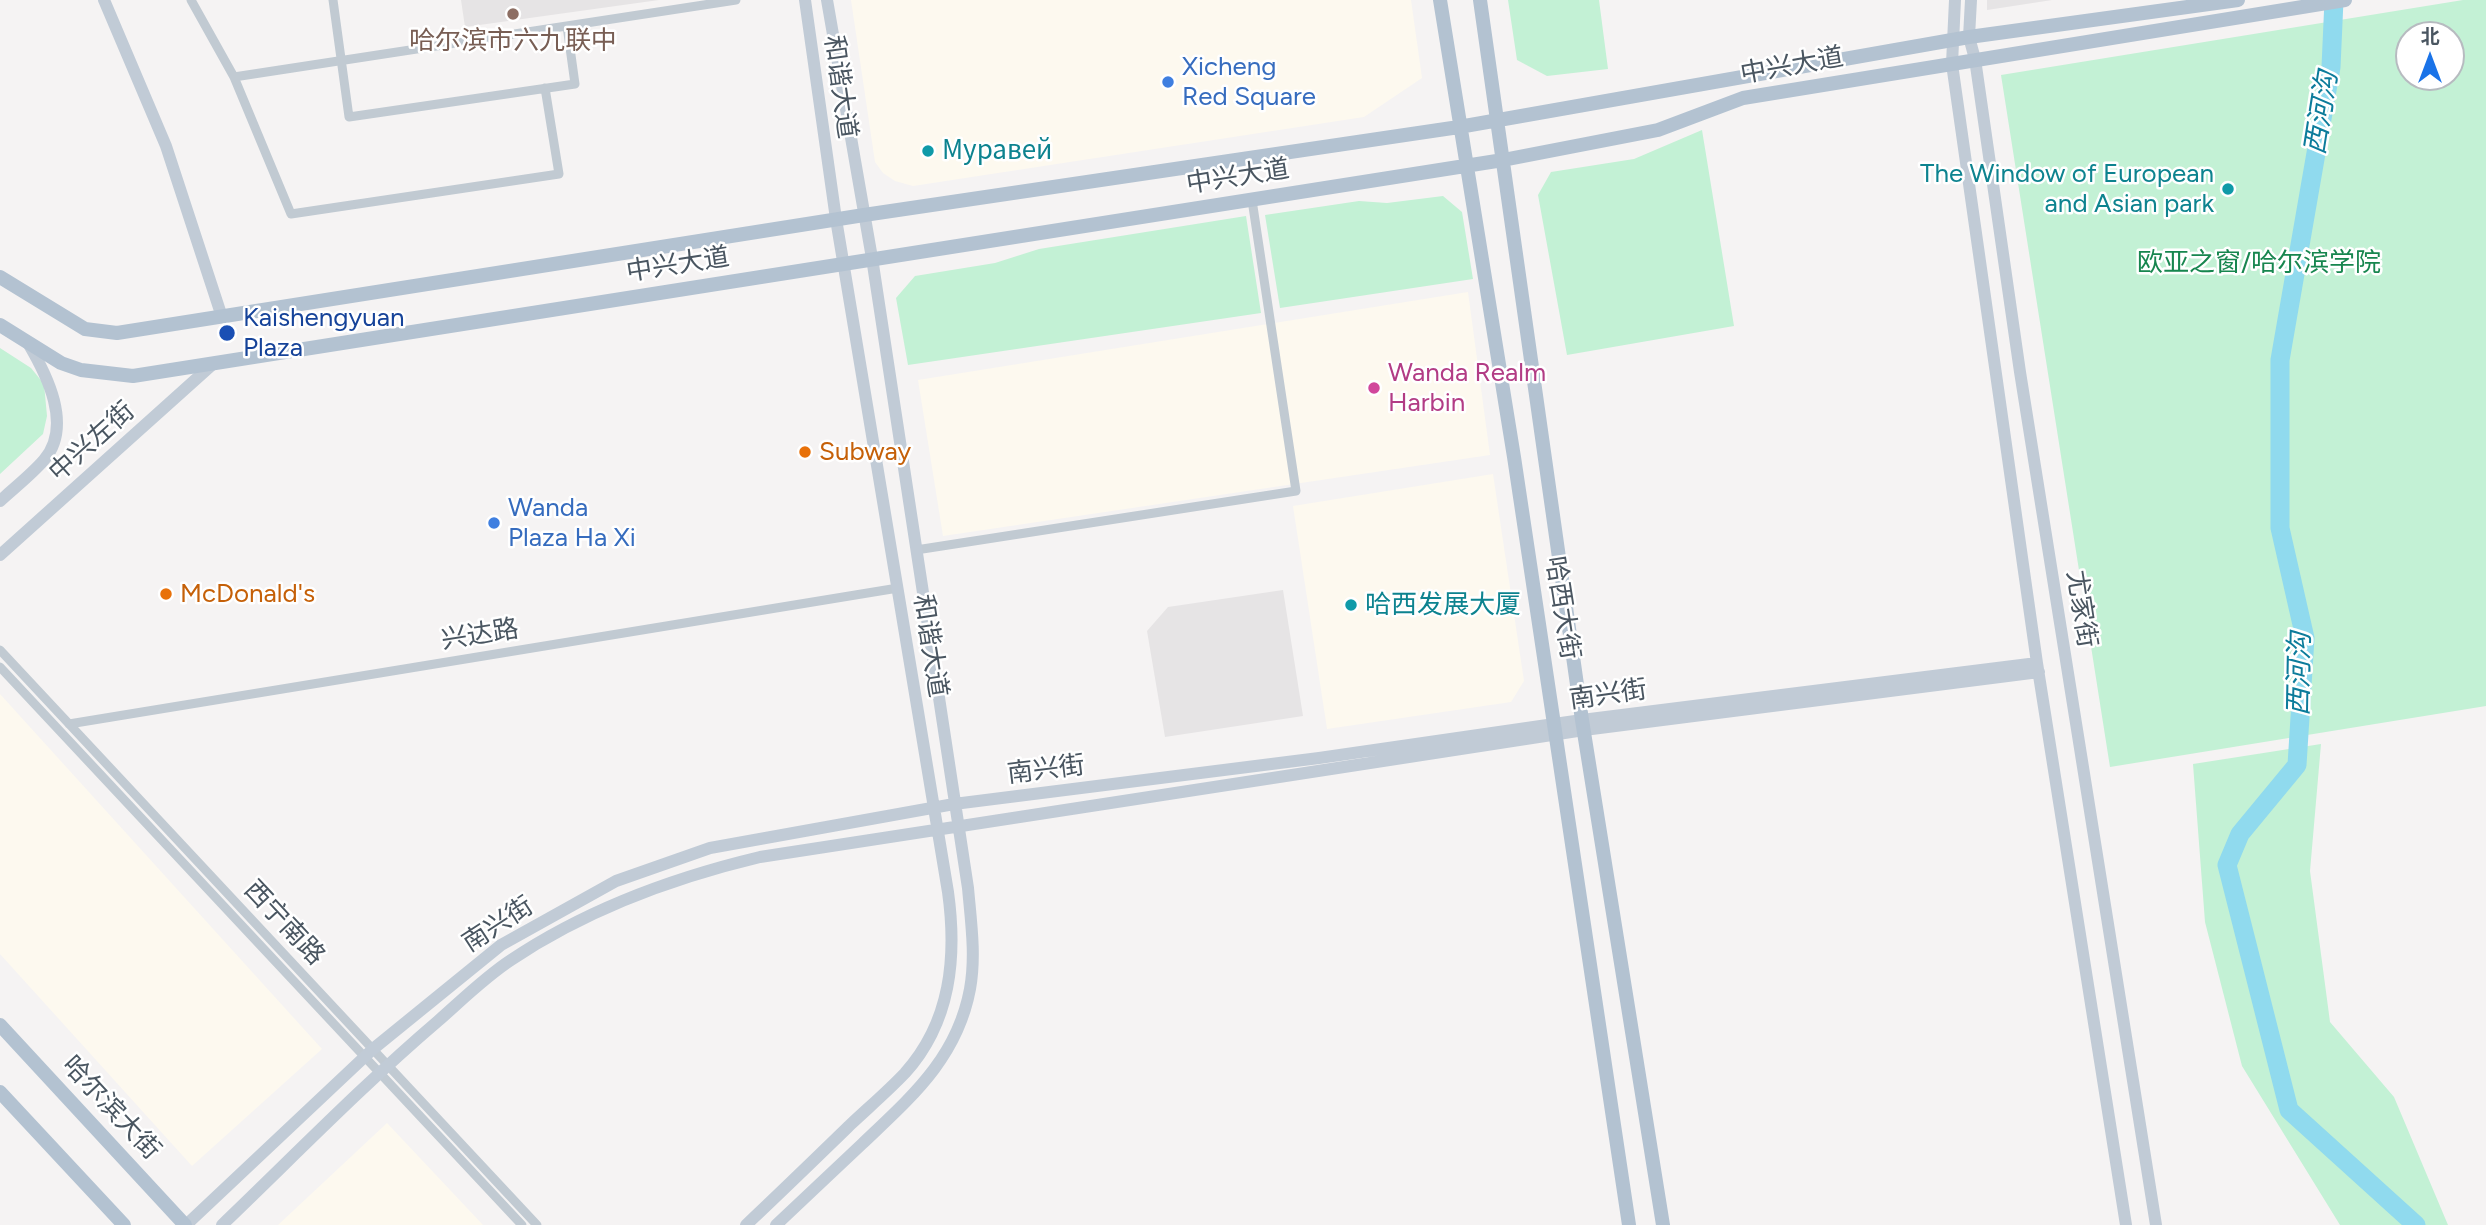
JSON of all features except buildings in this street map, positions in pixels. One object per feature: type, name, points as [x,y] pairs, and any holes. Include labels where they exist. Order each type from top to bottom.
[{"type":"main road","points":[[104,0],[166,145],[222,317]]},
{"type":"main road","name":"和谐大道","points":[[746,1225],[906,1072],[930,1037],[949,987],[953,952],[952,922],[938,831],[836,219],[805,0]]},
{"type":"main road","name":"和谐大道","points":[[776,1225],[923,1086],[947,1051],[958,1027],[969,992],[973,951],[959,827],[872,258],[828,0]]},
{"type":"main road","name":"哈西大街","points":[[1440,0],[1514,457],[1629,1225]]},
{"type":"main road","name":"哈西大街","points":[[1480,0],[1583,725],[1663,1225]]},
{"type":"main road","name":"尤家街","points":[[1955,0],[1952,64],[2038,667],[2126,1225]]},
{"type":"main road","name":"尤家街","points":[[1971,0],[1969,37],[1975,59],[2022,385],[2156,1225]]},
{"type":"main road","name":"中兴大道","points":[[0,277],[85,329],[117,333],[836,219],[1459,127],[1969,37],[2238,0]]},
{"type":"main road","name":"中兴大道","points":[[0,325],[61,363],[81,370],[133,376],[1503,160],[1658,130],[1743,98],[2345,0]]},
{"type":"main road","name":"中兴左街","points":[[0,501],[45,459],[55,437],[55,409],[50,385],[28,343]]},
{"type":"main road","name":"中兴左街","points":[[0,555],[214,363]]},
{"type":"main road","name":"南兴街","points":[[222,1225],[383,1068],[512,960],[584,918],[646,890],[721,866],[760,857],[938,831],[1583,725],[2038,667]]},
{"type":"main road","name":"南兴街","points":[[186,1225],[369,1053],[500,945],[616,881],[710,848],[954,804],[1555,730]]},
{"type":"main road","name":"哈尔滨大街","points":[[0,1025],[186,1225]]},
{"type":"main road","points":[[0,1092],[124,1225]]},
{"type":"street","points":[[191,0],[233,76],[291,214],[559,174],[545,88]]},
{"type":"street","points":[[333,0],[349,117],[575,84],[567,26]]},
{"type":"street","points":[[233,76],[736,0]]},
{"type":"street","points":[[916,550],[1296,491],[1252,200]]},
{"type":"street","name":"兴达路","points":[[69,724],[898,588]]},
{"type":"street","name":"西宁南路","points":[[0,650],[383,1068],[537,1225]]},
{"type":"street","name":"西宁南路","points":[[0,667],[369,1053]]},
{"type":"street","name":"西宁南路","points":[[383,1068],[522,1225]]},
{"type":"shaded area","name":"哈尔滨市六九联中","points":[[461,0],[659,0],[465,27]]},
{"type":"shaded area","name":"Xicheng Red Square","points":[[851,0],[1411,0],[1422,78],[1364,117],[913,186],[895,181],[883,173],[875,162]]},
{"type":"shaded area","points":[[1987,0],[2052,0],[1987,10]]},
{"type":"shaded area","points":[[1468,292],[1490,455],[943,536],[918,380]]},
{"type":"shaded area","points":[[1493,474],[1524,681],[1511,702],[1327,729],[1293,506]]},
{"type":"shaded area","points":[[1283,590],[1303,716],[1165,737],[1147,631],[1168,607]]},
{"type":"shaded area","points":[[0,694],[322,1049],[192,1166],[0,954]]},
{"type":"shaded area","points":[[387,1123],[483,1225],[278,1225]]},
{"type":"green space","points":[[1508,0],[1599,0],[1608,69],[1547,76],[1517,60]]},
{"type":"green space","name":"欧亚之窗/哈尔滨学院","points":[[2463,0],[2486,0],[2486,706],[2110,767],[2001,75]]},
{"type":"green space","points":[[1702,130],[1734,326],[1567,355],[1538,195],[1551,172],[1634,159]]},
{"type":"green space","points":[[1443,196],[1462,212],[1473,279],[1280,308],[1265,215],[1359,201],[1387,203]]},
{"type":"green space","points":[[1246,216],[1261,313],[908,365],[896,298],[915,276],[995,263],[1039,249]]},
{"type":"green space","points":[[0,348],[31,368],[44,384],[47,416],[43,434],[0,474]]},
{"type":"green space","points":[[2321,744],[2310,871],[2330,1022],[2394,1097],[2448,1225],[2340,1225],[2242,1066],[2205,922],[2193,764]]},
{"type":"waterway","name":"西河沟","points":[[2334,0],[2331,67],[2280,360],[2280,528],[2305,638],[2297,765],[2240,834],[2227,865],[2289,1110],[2416,1225]]},
{"type":"place","name":"哈尔滨市六九联中","points":[[513,14]]},
{"type":"place","name":"Xicheng Red Square","points":[[1168,82]]},
{"type":"place","name":"Муравей","points":[[928,151]]},
{"type":"place","name":"The Window of European and Asian park","points":[[2228,189]]},
{"type":"place","name":"Kaishengyuan Plaza","points":[[227,333]]},
{"type":"place","name":"Wanda Realm Harbin","points":[[1374,388]]},
{"type":"place","name":"Subway","points":[[805,452]]},
{"type":"place","name":"Wanda Plaza Ha Xi","points":[[494,523]]},
{"type":"place","name":"McDonald's","points":[[166,594]]},
{"type":"place","name":"哈西发展大厦","points":[[1351,605]]}]
